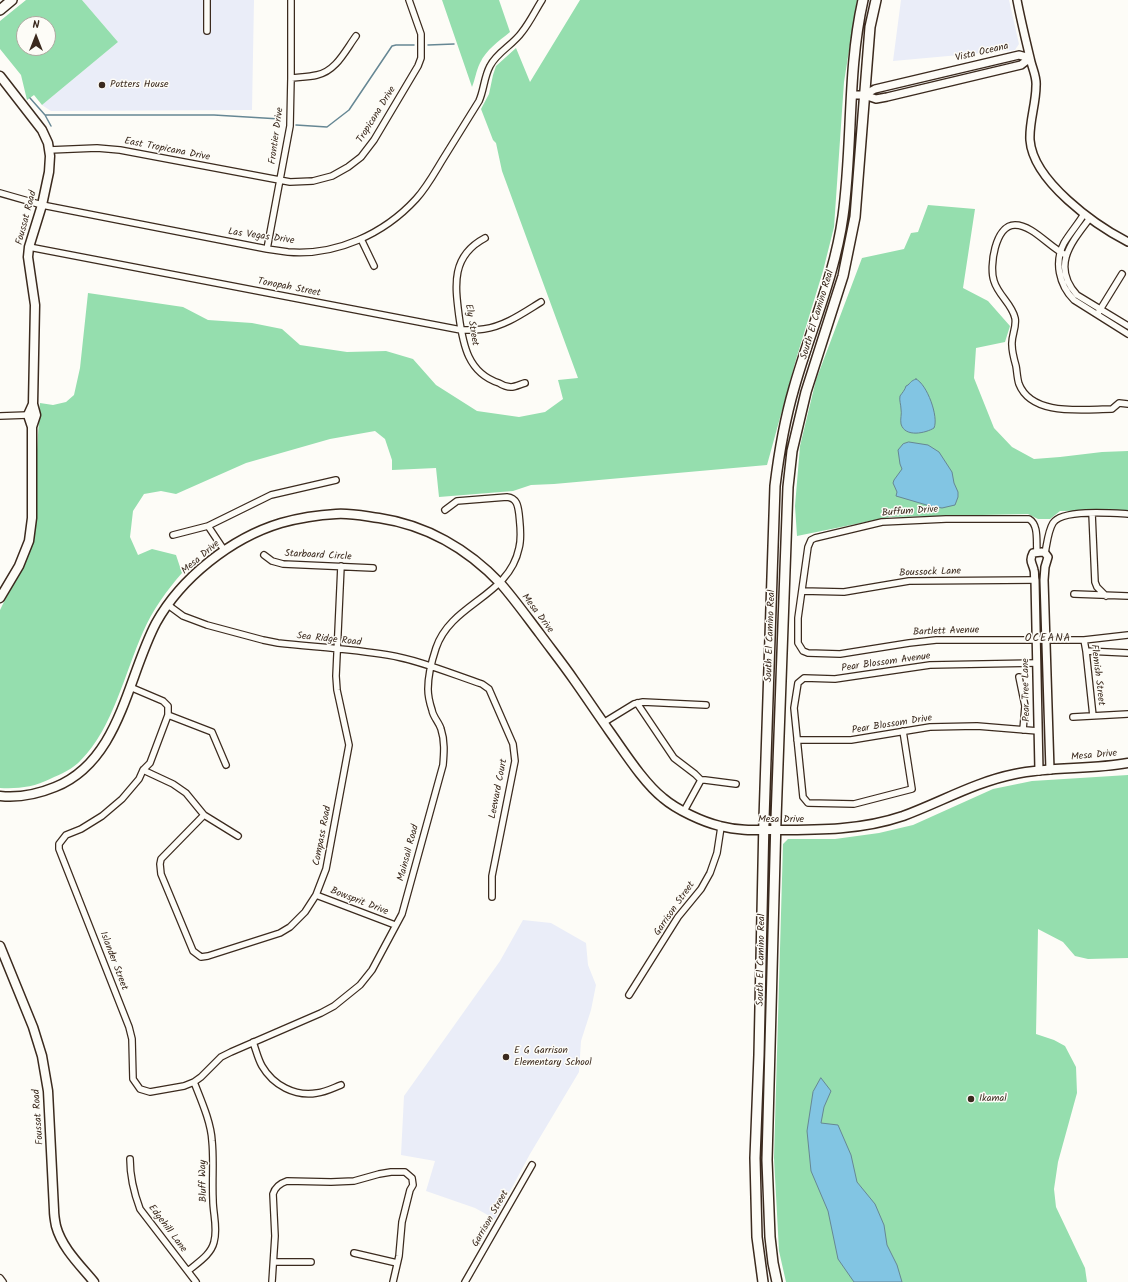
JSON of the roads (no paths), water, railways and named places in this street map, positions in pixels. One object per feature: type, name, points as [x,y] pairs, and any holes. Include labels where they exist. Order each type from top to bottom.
[{"type":"main road","points":[[0,10],[12,0]]},
{"type":"main road","name":"South El Camino Real","points":[[763,1282],[757,1237],[754,1158],[774,517],[778,462],[794,389],[830,274],[843,217],[858,25],[863,0]]},
{"type":"main road","name":"South El Camino Real","points":[[777,1282],[770,1237],[767,1160],[786,509],[792,451],[806,392],[843,276],[850,246],[855,217],[870,28],[876,0]]},
{"type":"main road","name":"Foussat Road","points":[[0,76],[42,130],[48,143],[49,150],[49,172],[42,205],[29,247],[28,257],[35,305],[33,404],[36,415],[32,427],[32,518],[29,541],[19,566],[0,598]]},
{"type":"main road","name":"Foussat Road","points":[[32,427],[28,415],[33,404]]},
{"type":"main road","name":"Mesa Drive","points":[[0,796],[7,797],[43,792],[62,784],[92,762],[106,742],[157,621],[168,605],[191,578],[224,550],[243,539],[278,524],[311,516],[341,514],[354,514],[394,520],[419,528],[434,534],[458,548],[482,566],[500,583],[518,604],[572,676],[603,723],[652,788],[664,799],[684,811],[697,818],[721,827],[740,830],[838,830],[875,824],[904,815],[986,781],[1018,773],[1103,767],[1128,763]]},
{"type":"main road","name":"Foussat Road","points":[[0,946],[33,1027],[42,1056],[48,1092],[56,1225],[58,1232],[68,1250],[94,1282]]},
{"type":"main road","points":[[759,1249],[765,1253],[769,1260],[773,1263]]},
{"type":"street","points":[[207,0],[207,31]]},
{"type":"street","name":"Frontier Drive","points":[[267,249],[290,126],[291,0]]},
{"type":"street","name":"Tropicana Drive","points":[[280,181],[313,181],[332,176],[360,156],[374,140],[418,66],[421,58],[421,34],[409,0]]},
{"type":"street","name":"Las Vegas Drive","points":[[0,193],[42,205],[289,252],[314,251],[341,246],[361,239],[379,230],[395,218],[416,199],[430,181],[479,102],[486,74],[494,58],[510,45],[522,32],[542,0]]},
{"type":"street","points":[[1017,0],[1037,85],[1030,124],[1030,142],[1035,158],[1054,186],[1087,216],[1114,235],[1128,242]]},
{"type":"street","points":[[291,78],[316,76],[329,70],[335,66],[356,36]]},
{"type":"street","name":"Vista Oceana","points":[[864,95],[875,89],[1019,55],[1030,58]]},
{"type":"street","name":"Vista Oceana","points":[[852,95],[864,95],[876,99],[887,97],[1021,66],[1030,58]]},
{"type":"street","name":"East Tropicana Drive","points":[[49,150],[97,148],[120,150],[280,181]]},
{"type":"street","points":[[1087,216],[1067,239],[1060,252],[1060,277],[1068,295],[1078,303],[1128,326]]},
{"type":"street","points":[[1087,216],[1069,246],[1066,255],[1065,268],[1067,277],[1077,295],[1128,334]]},
{"type":"street","points":[[1066,255],[1028,228],[1015,225],[1008,226],[1002,230],[998,237],[992,264],[994,281],[1013,311],[1015,320],[1012,344],[1019,383],[1024,392],[1032,400],[1043,406],[1054,409],[1112,408],[1119,403],[1128,404]]},
{"type":"street","name":"Ely Street","points":[[485,238],[477,242],[461,261],[456,281],[456,293],[463,342],[469,359],[482,374],[492,381],[510,387],[525,383]]},
{"type":"street","points":[[361,239],[374,266]]},
{"type":"street","name":"Tonopah Street","points":[[29,247],[461,330],[494,327],[512,320],[542,302]]},
{"type":"street","points":[[1098,312],[1122,274]]},
{"type":"street","points":[[0,416],[28,415]]},
{"type":"street","points":[[173,535],[208,526],[271,495],[336,480]]},
{"type":"street","name":"Mainsail Road","points":[[137,1086],[140,1089],[150,1092],[184,1086],[194,1082],[201,1077],[220,1057],[334,1006],[360,985],[372,970],[402,914],[443,765],[444,749],[441,729],[432,712],[428,690],[431,668],[436,649],[441,635],[453,620],[500,583],[508,574],[520,546],[518,504],[512,498],[507,497],[456,501],[445,510]]},
{"type":"street","points":[[1092,513],[1095,582],[1097,587],[1106,596]]},
{"type":"street","points":[[1037,552],[1045,553],[1049,532],[1052,524],[1058,517],[1067,514],[1128,514]]},
{"type":"street","name":"Buffum Drive","points":[[802,590],[808,547],[811,540],[882,522],[946,519],[1029,520],[1032,521],[1035,526],[1037,552]]},
{"type":"street","points":[[208,526],[224,550]]},
{"type":"street","name":"Pear Tree Lane","points":[[1037,552],[1033,553],[1031,563],[1034,569],[1035,580],[1039,771]]},
{"type":"street","name":"Pear Tree Lane","points":[[1045,553],[1048,557],[1045,567],[1044,580],[1050,770]]},
{"type":"street","name":"Starboard Circle","points":[[264,555],[272,561],[283,564],[373,568]]},
{"type":"street","name":"Compass Road","points":[[204,815],[161,859],[160,864],[161,874],[193,951],[201,957],[280,933],[290,926],[305,912],[316,895],[326,869],[349,745],[337,690],[336,676],[341,566]]},
{"type":"street","points":[[1035,580],[1039,582],[1041,593],[1045,602]]},
{"type":"street","name":"Boussock Lane","points":[[802,590],[844,592],[909,581],[1035,580]]},
{"type":"street","name":"Bartlett Avenue","points":[[802,590],[798,618],[798,643],[803,651],[808,653],[840,654],[936,640],[1084,640],[1128,635]]},
{"type":"street","points":[[1074,594],[1128,596]]},
{"type":"street","name":"Sea Ridge Road","points":[[168,605],[183,616],[208,625],[263,640],[388,655],[482,684],[489,689]]},
{"type":"street","name":"Flemish Street","points":[[1073,717],[1093,716],[1084,640]]},
{"type":"street","points":[[1086,651],[1128,653]]},
{"type":"street","points":[[1036,663],[1042,666],[1042,676],[1047,684]]},
{"type":"street","name":"Pear Blossom Avenue","points":[[904,732],[912,789],[854,804],[808,803],[803,797],[794,708],[798,683],[804,678],[835,679],[930,664],[1036,663]]},
{"type":"street","points":[[1019,677],[1025,706],[1024,730]]},
{"type":"street","points":[[130,687],[163,702],[168,706],[168,715],[150,763],[143,770],[173,784],[186,793],[204,815],[238,836]]},
{"type":"street","name":"Leeward Court","points":[[489,689],[513,744],[515,753],[515,761],[492,876],[492,897]]},
{"type":"street","points":[[603,723],[637,703],[706,705]]},
{"type":"street","points":[[637,703],[674,758],[701,780],[736,784]]},
{"type":"street","points":[[1093,716],[1128,714]]},
{"type":"street","points":[[168,715],[212,732],[226,765]]},
{"type":"street","name":"Pear Blossom Drive","points":[[797,740],[851,740],[930,727],[970,726],[1038,731]]},
{"type":"street","points":[[1038,731],[1042,732],[1044,735],[1045,744],[1049,750]]},
{"type":"street","name":"Islander Street","points":[[137,1086],[133,1079],[132,1039],[129,1027],[59,849],[59,844],[66,835],[80,829],[102,816],[122,799],[139,779],[143,770]]},
{"type":"street","points":[[684,811],[701,780]]},
{"type":"street","name":"Garrison Street","points":[[629,995],[678,917],[701,890],[710,873],[717,852],[721,827]]},
{"type":"street","name":"Bowsprit Drive","points":[[316,895],[395,925]]},
{"type":"street","points":[[253,1042],[262,1065],[270,1077],[285,1088],[304,1094],[327,1091],[341,1085]]},
{"type":"street","name":"Bluff Way","points":[[188,1271],[210,1252],[214,1242],[216,1225],[212,1198],[212,1140],[205,1108],[194,1082]]},
{"type":"street","name":"Edgehill Lane","points":[[130,1159],[130,1172],[135,1197],[140,1210],[196,1282]]},
{"type":"street","name":"Garrison Street","points":[[465,1282],[532,1165]]},
{"type":"street","points":[[272,1282],[275,1236],[273,1194],[275,1189],[283,1182],[354,1181],[379,1174],[405,1172],[412,1178],[413,1185],[410,1190],[402,1222],[393,1282]]},
{"type":"street","points":[[354,1253],[397,1263]]},
{"type":"street","points":[[274,1262],[311,1262]]},
{"type":"street","points":[[0,1278],[3,1282]]},
{"type":"water","points":[[916,379],[924,387],[928,394],[935,416],[935,423],[934,428],[921,433],[911,433],[903,428],[901,424],[900,396],[906,386]]},
{"type":"water","points":[[909,442],[928,445],[939,452],[952,472],[954,483],[958,492],[955,505],[942,508],[896,496],[897,492],[893,483],[902,469],[898,450],[903,444]]},
{"type":"water","points":[[821,1078],[831,1091],[824,1107],[821,1123],[838,1125],[851,1155],[857,1182],[875,1204],[884,1225],[887,1245],[897,1265],[902,1282],[854,1282],[838,1259],[828,1211],[811,1171],[807,1131],[813,1092]]},
{"type":"waterway","points":[[428,45],[454,44]]},
{"type":"waterway","points":[[296,125],[327,127],[349,110],[392,46],[414,45]]},
{"type":"waterway","points":[[30,98],[45,115],[51,126]]},
{"type":"waterway","points":[[45,115],[214,115],[280,119]]},
{"type":"place","name":"Potters House","points":[[102,85]]},
{"type":"place","name":"E G Garrison Elementary School","points":[[506,1057]]},
{"type":"place","name":"Ikamal","points":[[971,1099]]},
{"type":"district","name":"OCEANA","points":[[1048,639]]}]
